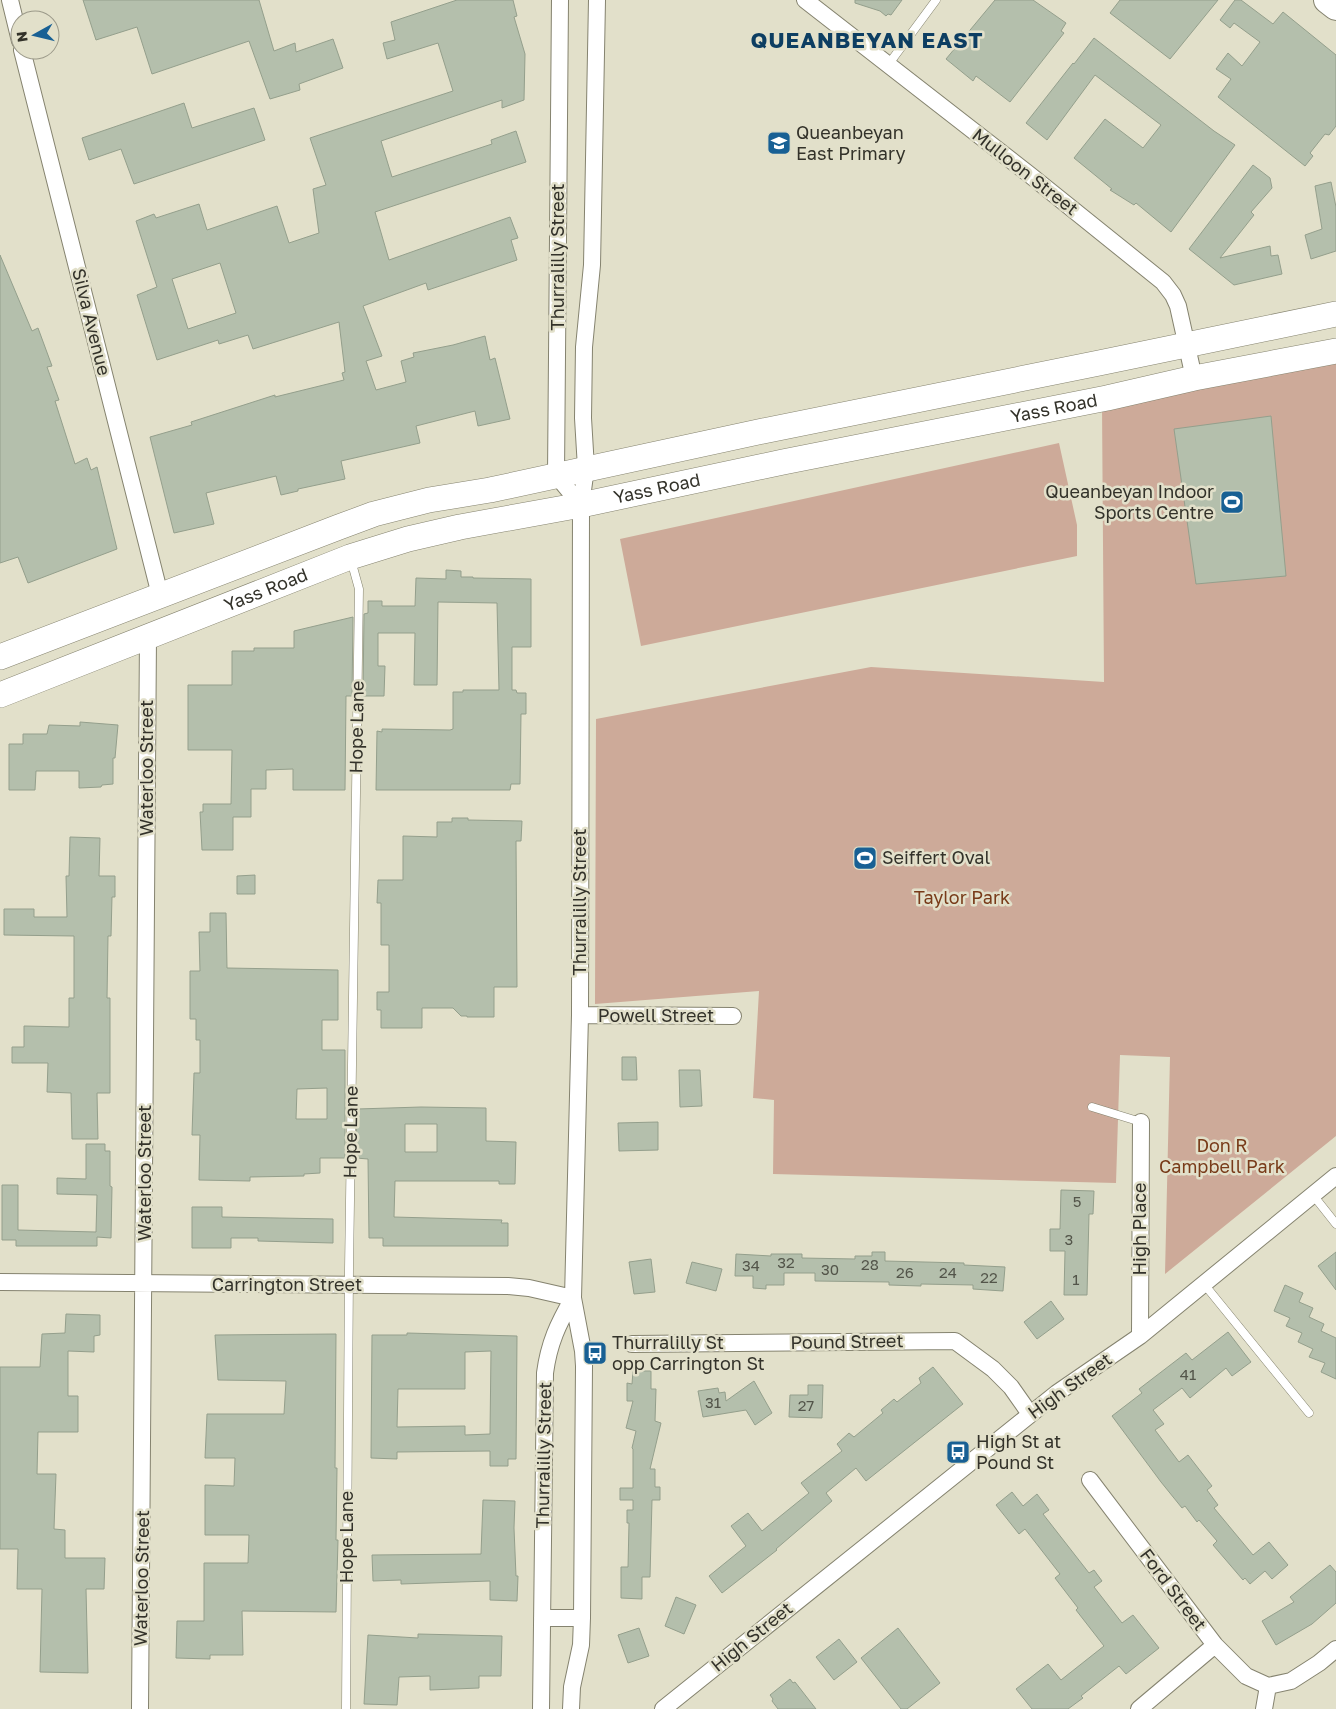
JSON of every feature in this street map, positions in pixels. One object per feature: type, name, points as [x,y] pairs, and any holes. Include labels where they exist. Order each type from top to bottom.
[{"type":"highway","points":[[1327,0],[1336,7]]},
{"type":"main road","name":"Yass Road","points":[[0,657],[374,514],[429,500],[490,490],[586,468],[1336,314]]},
{"type":"main road","name":"Yass Road","points":[[0,695],[350,557],[408,539],[1106,398],[1194,378],[1336,351]]},
{"type":"main road","points":[[1099,364],[1106,398]]},
{"type":"main road","points":[[148,636],[160,595]]},
{"type":"street","name":"Thurralilly Street","points":[[556,475],[560,0]]},
{"type":"street","name":"Thurralilly Street","points":[[571,1709],[572,1687],[581,1645],[582,1618],[584,1366],[573,1298],[580,1015],[581,505],[586,468],[583,413],[584,368],[592,266],[597,0]]},
{"type":"street","name":"Mulloon Street","points":[[806,0],[1158,277],[1176,300],[1194,378]]},
{"type":"street","name":"Silva Avenue","points":[[25,60],[160,595]]},
{"type":"street","points":[[556,475],[581,505]]},
{"type":"street","name":"Waterloo Street","points":[[140,1709],[148,636]]},
{"type":"street","name":"Powell Street","points":[[580,1015],[733,1016]]},
{"type":"street","name":"High Place","points":[[1140,1336],[1141,1122]]},
{"type":"street","name":"High Street","points":[[663,1709],[1030,1414],[1140,1336],[1336,1176]]},
{"type":"street","name":"Carrington Street","points":[[0,1282],[519,1287],[573,1298]]},
{"type":"street","name":"Thurralilly Street","points":[[541,1709],[545,1373],[555,1331],[573,1298]]},
{"type":"street","name":"Pound Street","points":[[632,1344],[955,1341],[993,1369],[1011,1387],[1030,1414]]},
{"type":"street","name":"Ford Street","points":[[1090,1480],[1215,1645],[1246,1676],[1268,1686]]},
{"type":"street","points":[[542,1618],[582,1618]]},
{"type":"street","points":[[1139,1709],[1215,1645]]},
{"type":"street","points":[[1264,1709],[1268,1686],[1291,1681],[1319,1663],[1336,1649]]},
{"type":"lane","points":[[888,64],[936,0]]},
{"type":"lane","name":"Hope Lane","points":[[346,1709],[349,1285],[359,589],[350,557]]},
{"type":"lane","points":[[1092,1107],[1141,1122]]},
{"type":"lane","points":[[1313,1195],[1336,1224]]},
{"type":"lane","points":[[1204,1284],[1309,1413]]},
{"type":"green space","name":"Taylor Park","points":[[1336,356],[1336,1136],[1165,1274],[1170,1057],[1120,1055],[1116,1183],[773,1174],[774,1100],[753,1098],[759,991],[595,1004],[596,719],[871,667],[1104,682],[1102,405]]},
{"type":"green space","points":[[1059,443],[1077,525],[1077,556],[641,646],[620,539]]},
{"type":"building","points":[[83,0],[259,0],[274,51],[295,43],[296,52],[333,39],[343,68],[299,84],[300,90],[270,99],[249,41],[152,74],[137,27],[96,40]]},
{"type":"building","points":[[457,0],[513,0],[517,16],[514,17],[525,54],[524,100],[502,108],[502,100],[381,141],[392,177],[492,144],[491,140],[516,131],[526,162],[375,212],[389,260],[510,217],[518,238],[511,240],[517,260],[428,290],[426,283],[363,306],[382,356],[366,361],[376,390],[406,382],[401,361],[414,357],[413,353],[485,336],[490,360],[495,358],[510,419],[478,426],[475,411],[416,426],[420,443],[341,461],[345,479],[298,489],[298,491],[281,495],[276,476],[206,493],[214,524],[174,533],[150,437],[192,425],[191,422],[275,395],[275,397],[344,380],[342,373],[345,372],[339,322],[253,349],[248,335],[219,344],[218,340],[157,360],[137,295],[157,287],[136,221],[154,214],[156,218],[199,204],[207,230],[277,206],[289,243],[319,233],[313,189],[326,185],[310,138],[453,91],[438,43],[387,59],[383,43],[395,40],[391,22]],"holes":[[[220,263],[236,313],[188,329],[172,279]]]},
{"type":"building","points":[[855,0],[902,0],[891,15],[888,14],[886,16],[880,11],[855,3]]},
{"type":"building","points":[[995,0],[1033,0],[1066,23],[1061,31],[1064,33],[1010,102],[976,76],[973,81],[946,59]]},
{"type":"building","points":[[1120,0],[1218,0],[1170,59],[1110,13]]},
{"type":"building","points":[[1235,0],[1241,0],[1273,24],[1283,12],[1336,55],[1336,126],[1329,135],[1325,134],[1310,153],[1313,156],[1305,166],[1218,97],[1231,79],[1216,69],[1228,53],[1242,66],[1260,42],[1234,23],[1230,28],[1220,20]]},
{"type":"building","points":[[1094,38],[1214,131],[1235,145],[1171,232],[1136,203],[1134,205],[1110,190],[1112,189],[1074,158],[1105,119],[1143,148],[1161,125],[1095,75],[1047,140],[1026,123]]},
{"type":"building","points":[[184,103],[192,128],[254,108],[265,140],[134,184],[121,149],[89,160],[82,138]]},
{"type":"building","points":[[1253,165],[1270,178],[1272,188],[1251,212],[1254,215],[1220,258],[1270,246],[1271,256],[1278,255],[1282,274],[1234,285],[1189,249]]},
{"type":"building","points":[[1331,182],[1336,207],[1336,251],[1311,259],[1305,235],[1322,229],[1315,186]]},
{"type":"building","points":[[0,255],[32,331],[38,328],[52,366],[47,367],[59,400],[55,401],[75,464],[87,458],[91,470],[97,467],[117,549],[28,583],[18,557],[0,563]]},
{"type":"building","name":"Queanbeyan Indoor Sports Centre","points":[[1271,416],[1286,576],[1196,584],[1174,429]]},
{"type":"building","points":[[446,570],[461,571],[461,577],[531,579],[531,647],[512,647],[512,690],[516,690],[517,693],[526,693],[526,714],[521,714],[520,784],[511,784],[510,790],[376,790],[377,731],[382,732],[382,729],[453,729],[453,692],[463,692],[463,690],[499,690],[497,603],[438,602],[437,685],[414,685],[415,633],[378,633],[378,666],[385,666],[384,696],[363,696],[364,614],[368,613],[368,601],[382,601],[382,606],[415,606],[416,578],[446,579]]},
{"type":"building","points":[[353,617],[352,696],[346,696],[345,790],[293,790],[293,769],[266,770],[266,789],[251,789],[251,817],[233,817],[233,850],[202,850],[200,812],[203,812],[203,804],[231,804],[232,750],[188,750],[188,685],[232,685],[232,651],[254,651],[254,648],[294,648],[294,631]]},
{"type":"building","points":[[80,722],[118,725],[115,758],[113,758],[113,784],[102,785],[101,787],[79,788],[79,771],[36,771],[35,790],[9,790],[9,744],[23,744],[23,734],[47,734],[49,725],[80,726]]},
{"type":"building","points":[[452,818],[522,821],[521,841],[516,841],[517,987],[494,987],[494,1017],[461,1016],[453,1008],[422,1008],[422,1028],[381,1028],[381,1010],[377,1010],[377,992],[389,992],[389,945],[381,945],[381,903],[377,903],[378,880],[403,880],[403,836],[437,837],[437,822],[452,822]]},
{"type":"building","points":[[70,837],[100,838],[99,876],[115,876],[115,897],[112,897],[111,936],[108,936],[107,998],[110,998],[110,1093],[97,1093],[98,1139],[72,1139],[71,1093],[47,1092],[48,1063],[12,1063],[12,1047],[24,1047],[24,1026],[69,1027],[69,998],[74,998],[74,936],[4,935],[4,909],[34,909],[34,917],[67,917],[66,876],[69,876]]},
{"type":"building","points":[[255,875],[255,894],[237,894],[237,876]]},
{"type":"building","points":[[210,913],[226,913],[227,968],[338,970],[338,1020],[322,1020],[322,1050],[345,1050],[345,1158],[320,1158],[320,1173],[304,1174],[304,1176],[250,1177],[250,1181],[199,1180],[200,1135],[192,1135],[194,1073],[200,1073],[200,1040],[196,1040],[196,1019],[190,1019],[190,971],[200,971],[199,932],[210,932]],"holes":[[[327,1088],[327,1119],[296,1119],[297,1089]]]},
{"type":"building","points":[[622,1057],[636,1057],[637,1080],[622,1080]]},
{"type":"building","points":[[679,1070],[700,1070],[702,1106],[680,1107]]},
{"type":"building","points":[[421,1107],[486,1108],[486,1141],[516,1142],[515,1184],[499,1184],[499,1181],[395,1181],[394,1217],[502,1220],[501,1223],[508,1223],[508,1246],[383,1246],[383,1238],[369,1238],[368,1159],[356,1158],[357,1109]],"holes":[[[405,1124],[437,1124],[437,1152],[405,1152]]]},
{"type":"building","points":[[658,1122],[658,1150],[619,1151],[618,1123]]},
{"type":"building","points":[[86,1144],[105,1144],[105,1151],[110,1151],[110,1186],[112,1187],[111,1238],[97,1237],[97,1246],[16,1246],[16,1240],[2,1240],[2,1185],[18,1185],[18,1230],[96,1232],[97,1195],[57,1194],[57,1178],[86,1179]]},
{"type":"building","points":[[1061,1190],[1094,1191],[1093,1214],[1089,1214],[1087,1295],[1064,1295],[1065,1251],[1050,1251],[1050,1229],[1060,1229]]},
{"type":"building","points":[[192,1207],[222,1207],[222,1217],[333,1219],[333,1243],[258,1241],[258,1238],[231,1238],[231,1248],[192,1248]]},
{"type":"building","points":[[872,1252],[885,1252],[885,1261],[964,1263],[964,1265],[1005,1267],[1003,1291],[973,1289],[973,1285],[921,1284],[921,1286],[889,1285],[889,1282],[815,1281],[815,1273],[784,1273],[784,1285],[766,1285],[766,1289],[753,1288],[753,1276],[735,1276],[736,1254],[771,1256],[771,1254],[802,1254],[802,1258],[855,1259],[855,1256],[872,1256]]},
{"type":"building","points":[[1336,1252],[1336,1290],[1318,1266]]},
{"type":"building","points":[[651,1259],[655,1292],[634,1294],[629,1262]]},
{"type":"building","points":[[692,1262],[722,1269],[716,1291],[686,1283]]},
{"type":"building","points":[[1285,1285],[1303,1293],[1299,1302],[1313,1308],[1309,1317],[1324,1324],[1321,1331],[1336,1338],[1336,1379],[1321,1372],[1325,1363],[1309,1357],[1313,1349],[1298,1342],[1302,1333],[1286,1326],[1290,1318],[1274,1311]]},
{"type":"building","points":[[1051,1301],[1064,1319],[1037,1339],[1024,1322]]},
{"type":"building","points":[[66,1314],[100,1315],[100,1335],[94,1336],[94,1352],[68,1351],[68,1396],[78,1396],[78,1432],[38,1432],[37,1474],[56,1474],[54,1529],[65,1530],[65,1558],[105,1558],[104,1589],[86,1589],[88,1673],[40,1672],[42,1589],[17,1589],[18,1549],[0,1549],[0,1367],[40,1367],[42,1334],[65,1333]]},
{"type":"building","points":[[1228,1332],[1251,1362],[1232,1376],[1226,1368],[1190,1398],[1182,1388],[1153,1410],[1164,1424],[1155,1430],[1179,1462],[1188,1455],[1212,1486],[1207,1490],[1218,1505],[1214,1508],[1253,1555],[1269,1542],[1288,1565],[1272,1579],[1265,1571],[1250,1584],[1245,1578],[1243,1580],[1213,1545],[1217,1541],[1199,1520],[1197,1522],[1185,1506],[1182,1508],[1112,1416],[1142,1393],[1139,1389],[1186,1353],[1192,1360]]},
{"type":"building","points":[[407,1333],[517,1336],[516,1459],[508,1459],[508,1466],[490,1466],[490,1451],[397,1452],[397,1459],[371,1458],[372,1335],[407,1335]],"holes":[[[491,1351],[490,1434],[465,1435],[465,1426],[397,1427],[398,1389],[465,1389],[465,1352]]]},
{"type":"building","points":[[336,1334],[335,1468],[337,1468],[336,1540],[338,1540],[336,1612],[242,1611],[243,1655],[210,1655],[210,1659],[176,1658],[177,1621],[204,1621],[204,1563],[248,1563],[249,1535],[205,1535],[205,1485],[234,1486],[235,1458],[205,1458],[207,1414],[284,1414],[286,1381],[218,1380],[215,1335]]},
{"type":"building","points":[[933,1367],[963,1404],[866,1481],[856,1468],[826,1493],[832,1501],[777,1550],[722,1593],[709,1576],[746,1546],[731,1526],[748,1513],[762,1531],[809,1493],[801,1483],[842,1451],[837,1444],[849,1433],[854,1437],[883,1413],[881,1410],[894,1399],[897,1402],[921,1383],[919,1378]]},
{"type":"building","points":[[633,1371],[651,1371],[651,1389],[656,1389],[655,1421],[661,1423],[650,1469],[655,1469],[655,1487],[660,1487],[660,1500],[652,1500],[650,1577],[642,1577],[642,1599],[621,1598],[621,1567],[628,1567],[629,1523],[627,1523],[627,1510],[633,1510],[633,1500],[620,1500],[620,1488],[633,1488],[632,1448],[636,1431],[626,1428],[633,1401],[627,1401],[627,1383],[632,1384]]},
{"type":"building","points":[[754,1381],[772,1413],[755,1425],[746,1410],[703,1417],[698,1391],[718,1388],[719,1393],[725,1392],[726,1401]]},
{"type":"building","points":[[808,1385],[823,1385],[822,1418],[789,1417],[790,1395],[808,1395]]},
{"type":"building","points":[[1012,1492],[1023,1506],[1037,1494],[1049,1510],[1043,1514],[1089,1573],[1094,1570],[1102,1581],[1094,1587],[1122,1623],[1133,1615],[1159,1648],[1126,1674],[1119,1666],[1081,1696],[1083,1698],[1068,1709],[1032,1709],[1016,1689],[1048,1664],[1061,1680],[1104,1646],[1076,1610],[1078,1608],[1055,1578],[1060,1574],[1025,1529],[1019,1534],[996,1505]]},
{"type":"building","points":[[483,1500],[515,1501],[514,1528],[516,1576],[518,1576],[517,1601],[490,1600],[490,1581],[401,1584],[401,1580],[373,1581],[372,1555],[481,1554]]},
{"type":"building","points":[[1330,1565],[1336,1572],[1336,1603],[1312,1624],[1276,1645],[1262,1621],[1294,1602],[1290,1597]]},
{"type":"building","points":[[676,1597],[696,1605],[684,1634],[665,1626]]},
{"type":"building","points":[[639,1628],[649,1656],[628,1663],[618,1635]]},
{"type":"building","points":[[898,1628],[940,1683],[907,1709],[901,1709],[861,1658]]},
{"type":"building","points":[[418,1634],[502,1636],[501,1676],[479,1676],[479,1688],[430,1690],[430,1676],[399,1677],[397,1705],[364,1704],[368,1635],[418,1638]]},
{"type":"building","points":[[839,1639],[857,1662],[834,1680],[816,1657]]},
{"type":"building","points":[[790,1679],[793,1683],[795,1682],[816,1709],[778,1709],[770,1695]]},
{"type":"place","name":"Queanbeyan East Primary","points":[[779,143]]},
{"type":"place","name":"Queanbeyan Indoor Sports Centre","points":[[1232,502]]},
{"type":"place","name":"Seiffert Oval","points":[[865,858]]},
{"type":"place","name":"Thurralilly St opp Carrington St","points":[[595,1353]]},
{"type":"place","name":"High St at Pound St","points":[[958,1452]]},
{"type":"district","name":"QUEANBEYAN EAST","points":[[867,40]]},
{"type":"park label","name":"Don R Campbell Park","points":[[1222,1156]]}]
